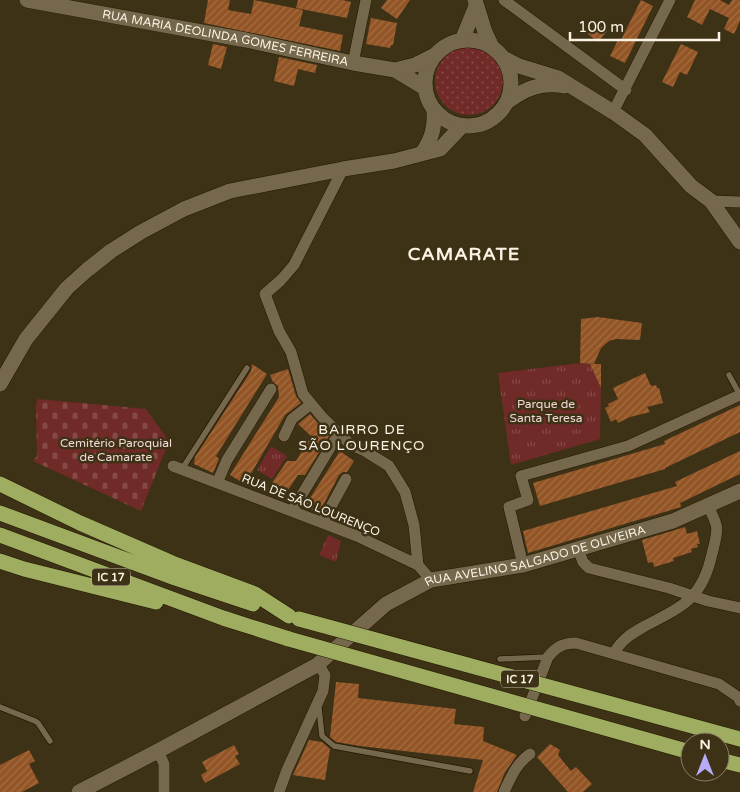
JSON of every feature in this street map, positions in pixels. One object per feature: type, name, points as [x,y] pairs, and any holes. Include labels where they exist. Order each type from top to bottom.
[{"type":"highway","points":[[0,484],[80,523],[172,563],[255,594],[294,617]]},
{"type":"highway","name":"IC 17","points":[[0,513],[175,578],[294,617],[740,740]]},
{"type":"highway","name":"IC 17","points":[[0,535],[223,618],[289,639],[680,749]]},
{"type":"highway","points":[[0,560],[24,569],[223,618]]},
{"type":"street","name":"RUA MARIA DEOLINDA GOMES FERREIRA","points":[[27,0],[246,40],[395,70],[425,88]]},
{"type":"street","points":[[353,63],[366,0]]},
{"type":"street","points":[[504,0],[626,90]]},
{"type":"street","points":[[613,112],[626,90],[670,0]]},
{"type":"street","points":[[462,40],[476,3]]},
{"type":"street","points":[[476,3],[492,47]]},
{"type":"street","points":[[507,102],[511,88],[510,72],[503,58],[492,47],[478,41],[462,40],[451,43],[435,55],[427,71],[425,88],[428,99],[434,110],[443,118],[462,126],[484,123],[497,115],[507,102],[521,92],[535,86],[550,84],[571,87]]},
{"type":"street","name":"RUA MARIA DEOLINDA GOMES FERREIRA","points":[[395,70],[415,65],[435,55]]},
{"type":"street","points":[[503,58],[519,66],[558,78],[613,112],[645,135],[691,186],[712,201],[739,237]]},
{"type":"street","points":[[422,153],[432,136],[434,110]]},
{"type":"street","points":[[0,384],[26,338],[67,288],[111,251],[141,232],[184,209],[230,191],[394,161],[440,149],[462,126]]},
{"type":"street","points":[[343,169],[294,265],[282,280],[265,294],[279,331],[291,352],[303,394],[323,418],[351,445],[365,450],[389,466],[405,492],[414,525],[418,565]]},
{"type":"street","points":[[712,201],[740,202]]},
{"type":"street","points":[[217,482],[227,460],[271,389]]},
{"type":"street","points":[[523,566],[510,507],[528,500],[521,476],[628,446],[740,395]]},
{"type":"street","points":[[284,436],[292,420],[311,404]]},
{"type":"street","points":[[292,511],[339,434]]},
{"type":"street","name":"RUA DE SÃO LOURENÇO","points":[[178,467],[357,536],[418,565],[431,580]]},
{"type":"street","points":[[322,523],[346,479]]},
{"type":"street","name":"RUA AVELINO SALGADO DE OLIVEIRA","points":[[79,792],[317,664],[386,604],[431,580],[523,566],[673,521],[740,491]]},
{"type":"street","points":[[614,654],[618,645],[628,635],[672,611],[693,596],[703,582],[708,572],[717,533],[716,522],[708,506]]},
{"type":"street","points":[[578,549],[583,562],[589,568],[669,588],[708,602],[740,608]]},
{"type":"street","points":[[526,716],[548,657],[554,649],[568,643],[576,643],[719,684],[738,697],[740,701]]},
{"type":"street","points":[[278,792],[325,683],[325,676],[317,664]]},
{"type":"street","points":[[158,751],[164,764],[164,792]]},
{"type":"street","points":[[504,792],[514,770],[530,754]]},
{"type":"lane","points":[[178,467],[247,368]]},
{"type":"lane","points":[[729,375],[740,395]]},
{"type":"lane","points":[[500,659],[548,657]]},
{"type":"lane","points":[[318,701],[322,736],[334,746],[470,771]]},
{"type":"lane","points":[[0,707],[34,720],[50,741]]},
{"type":"green space","points":[[469,47],[482,50],[493,57],[500,68],[503,81],[500,94],[493,105],[482,112],[469,115],[456,112],[445,105],[438,94],[435,81],[438,68],[445,57],[456,50]]},
{"type":"green space","name":"Parque de Santa Teresa","points":[[580,363],[590,364],[601,388],[600,439],[511,465],[498,373]]},
{"type":"green space","name":"Cemitério Paroquial de Camarate","points":[[38,399],[146,409],[169,441],[141,511],[33,461],[37,456],[36,403]]},
{"type":"green space","points":[[271,446],[287,456],[272,479],[257,470]]},
{"type":"green space","points":[[328,535],[341,541],[336,562],[319,555]]},
{"type":"building","points":[[208,0],[230,0],[228,10],[251,14],[254,0],[303,10],[299,26],[343,35],[340,51],[204,23]]},
{"type":"building","points":[[298,0],[342,0],[351,2],[347,18],[296,8]]},
{"type":"building","points":[[387,0],[410,0],[397,19],[381,8]]},
{"type":"building","points":[[641,0],[653,6],[625,63],[610,56],[618,40],[620,42]]},
{"type":"building","points":[[695,0],[720,0],[729,5],[732,0],[740,0],[740,21],[734,34],[724,29],[729,18],[710,9],[702,25],[687,17]]},
{"type":"building","points":[[371,18],[397,23],[393,45],[390,48],[366,44]]},
{"type":"building","points":[[597,23],[607,31],[598,42],[588,34]]},
{"type":"building","points":[[213,44],[227,47],[221,69],[208,65]]},
{"type":"building","points":[[681,44],[698,52],[687,75],[680,72],[673,87],[662,82]]},
{"type":"building","points":[[279,57],[317,65],[315,73],[298,69],[294,86],[274,81]]},
{"type":"building","points":[[598,317],[642,323],[640,340],[616,339],[609,341],[601,348],[594,364],[580,363],[581,319]]},
{"type":"building","points":[[252,364],[267,374],[216,456],[219,459],[213,473],[194,464],[195,457],[251,371]]},
{"type":"building","points":[[590,364],[601,364],[601,388]]},
{"type":"building","points":[[288,369],[296,396],[301,403],[285,415],[245,484],[230,475],[279,397],[278,386],[273,382],[270,375]]},
{"type":"building","points":[[645,373],[651,386],[656,385],[659,388],[663,403],[647,407],[650,412],[630,417],[618,423],[616,419],[611,422],[605,408],[609,406],[608,404],[618,399],[613,388]]},
{"type":"building","points":[[740,405],[740,432],[665,469],[540,506],[533,483],[665,444],[664,441]]},
{"type":"building","points":[[310,414],[329,436],[305,475],[298,475],[282,499],[267,490],[287,461],[296,461],[311,436],[298,424]]},
{"type":"building","points":[[340,451],[354,461],[347,472],[339,475],[319,513],[305,506]]},
{"type":"building","points":[[740,451],[740,474],[680,503],[681,507],[528,553],[523,531],[677,486],[675,482]]},
{"type":"building","points":[[685,527],[687,534],[697,531],[700,544],[697,544],[698,547],[691,549],[692,552],[673,558],[674,561],[654,567],[653,562],[648,563],[642,540]]},
{"type":"building","points":[[336,682],[359,684],[358,698],[456,709],[454,724],[484,727],[483,741],[517,755],[505,772],[497,792],[473,792],[483,760],[336,742],[330,737]]},
{"type":"building","points":[[309,740],[322,742],[330,749],[325,780],[293,775]]},
{"type":"building","points":[[550,744],[560,750],[558,755],[571,771],[576,767],[592,784],[583,792],[568,792],[537,757]]},
{"type":"building","points":[[234,745],[239,754],[235,756],[240,764],[205,783],[201,775],[207,771],[202,762]]},
{"type":"building","points":[[29,750],[35,761],[29,764],[39,783],[22,792],[0,792],[0,765]]},
{"type":"district","name":"CAMARATE","points":[[464,254]]},
{"type":"district","name":"BAIRRO DE SÃO LOURENÇO","points":[[362,438]]}]
